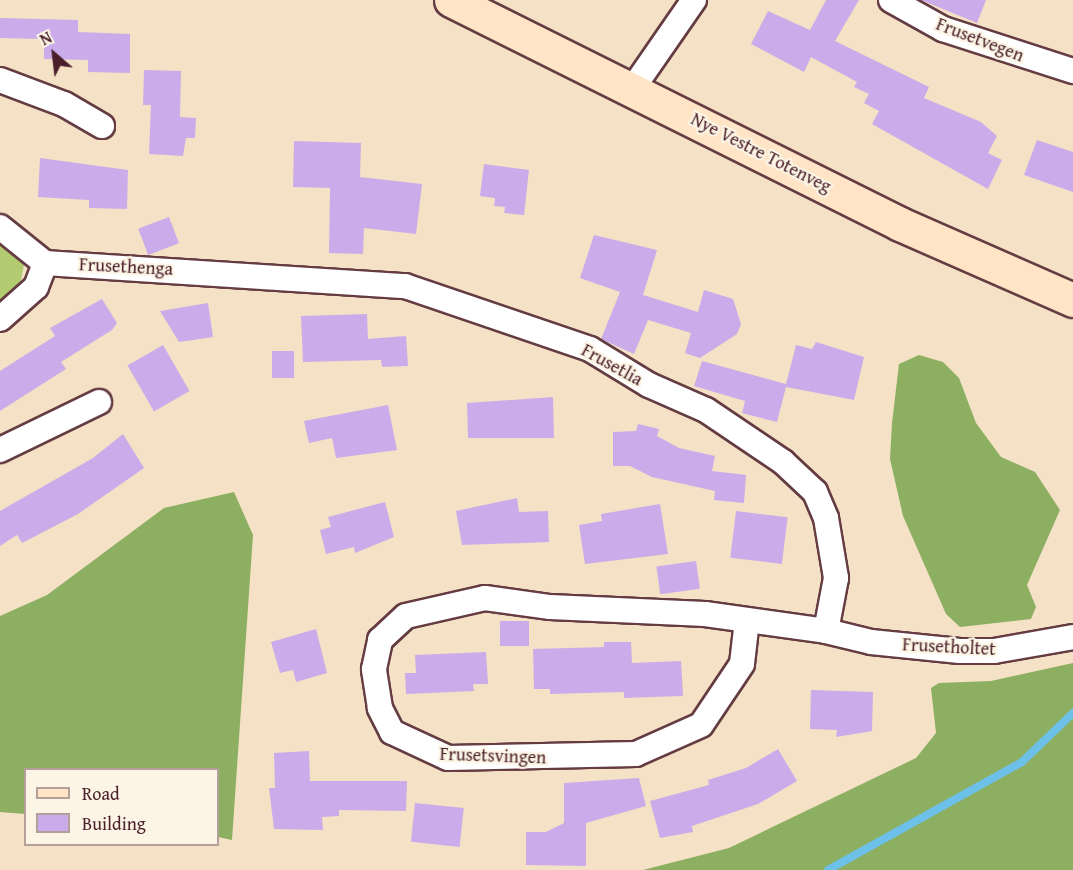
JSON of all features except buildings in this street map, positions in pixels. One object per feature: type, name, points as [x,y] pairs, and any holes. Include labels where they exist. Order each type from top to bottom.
[{"type":"main road","name":"Nye Vestre Totenveg","points":[[452,0],[633,88],[900,225],[1073,300]]},
{"type":"street","points":[[633,88],[694,0]]},
{"type":"street","name":"Frusetvegen","points":[[891,0],[943,29],[1073,70]]},
{"type":"street","points":[[0,80],[64,104],[102,126]]},
{"type":"street","points":[[0,227],[45,263],[36,287],[0,318]]},
{"type":"street","name":"Frusethenga","points":[[45,263],[208,271]]},
{"type":"street","name":"Frusetlia","points":[[208,271],[405,286],[590,349],[649,386],[706,410],[783,462],[815,492],[826,518],[836,578],[826,631]]},
{"type":"street","points":[[0,450],[99,402]]},
{"type":"street","name":"Frusetsvingen","points":[[747,620],[742,664],[701,725],[636,754],[447,758],[392,732],[380,708],[375,669],[380,640],[406,616],[485,598],[747,620],[826,631]]},
{"type":"street","name":"Frusetholtet","points":[[826,631],[871,642],[960,651],[994,651],[1073,637]]},
{"type":"green space","points":[[0,242],[24,265],[20,285],[0,307]]},
{"type":"green space","points":[[919,355],[943,362],[959,378],[976,423],[1001,457],[1035,472],[1060,510],[1027,585],[1036,607],[1031,619],[960,627],[946,614],[903,516],[890,459],[892,423],[899,364]]},
{"type":"green space","points":[[234,492],[253,535],[232,840],[219,837],[219,768],[24,768],[24,814],[0,812],[0,616],[47,595],[164,508]]},
{"type":"green space","points":[[1073,663],[1073,870],[643,870],[729,848],[916,758],[936,733],[931,688],[939,683],[991,681]]},
{"type":"waterway","points":[[828,870],[1022,762],[1073,713]]}]
